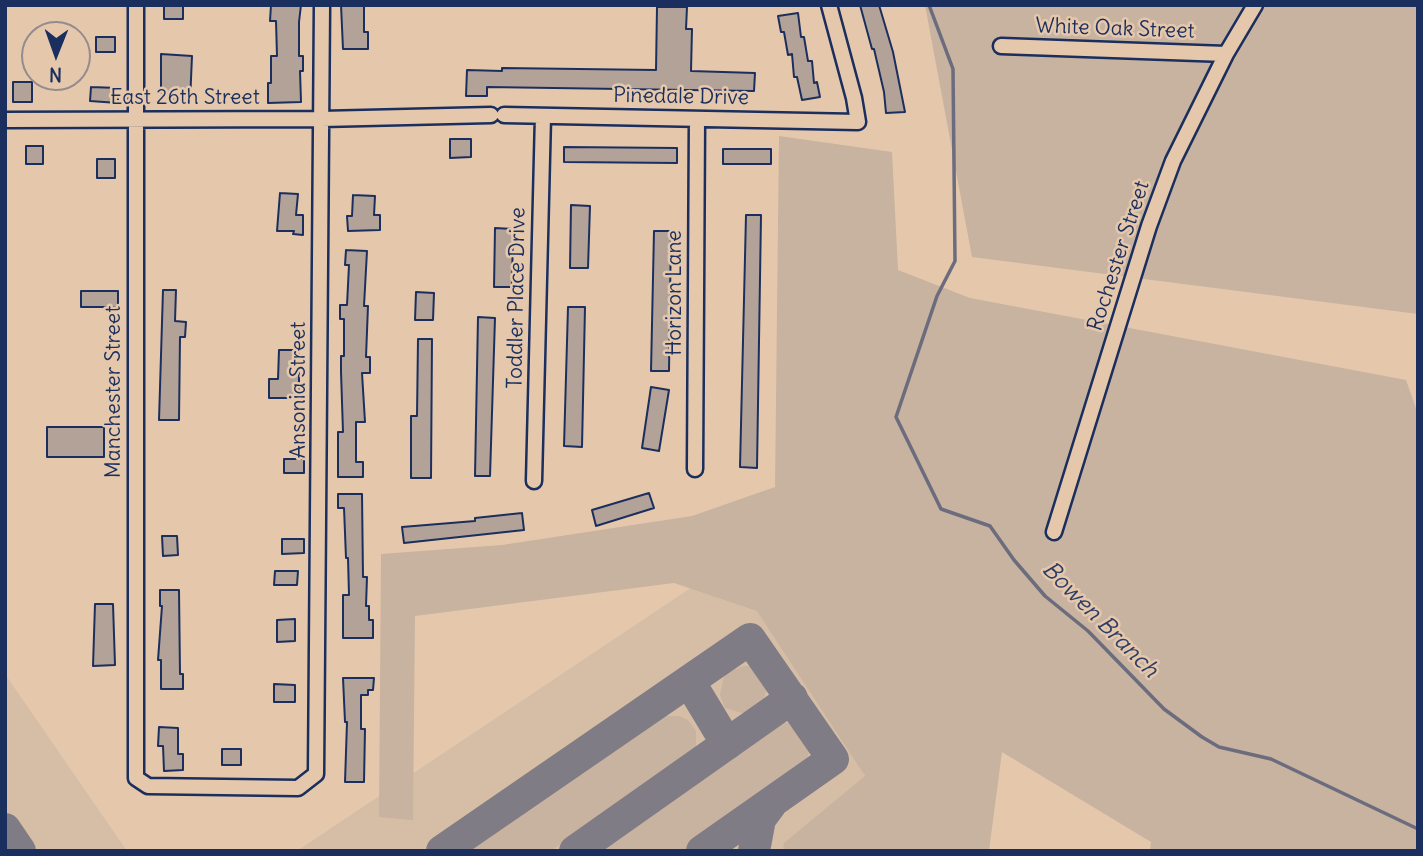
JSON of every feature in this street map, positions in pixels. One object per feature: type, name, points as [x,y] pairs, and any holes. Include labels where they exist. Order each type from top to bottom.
[{"type":"street","name":"Manchester Street","points":[[136,5],[136,778],[148,786],[298,788],[316,775]]},
{"type":"street","name":"Ansonia Street","points":[[316,775],[322,5]]},
{"type":"street","name":"Pinedale Drive","points":[[322,120],[497,115],[858,122],[829,5]]},
{"type":"street","name":"Rochester Street","points":[[1054,532],[1149,226],[1172,161],[1226,54],[1255,5]]},
{"type":"street","name":"White Oak Street","points":[[1002,46],[1226,54]]},
{"type":"street","name":"Toddler Place Drive","points":[[534,481],[543,116]]},
{"type":"street","name":"Horizon Lane","points":[[695,469],[697,118]]},
{"type":"street","name":"East 26th Street","points":[[5,120],[322,120]]},
{"type":"shaded area","points":[[925,5],[1418,5],[1418,314],[972,257]]},
{"type":"shaded area","points":[[779,136],[892,152],[898,270],[970,298],[1406,380],[1418,414],[1418,851],[1150,851],[1151,842],[1002,752],[989,851],[783,851],[784,843],[865,776],[757,611],[674,583],[415,616],[413,820],[379,817],[381,554],[502,545],[692,516],[775,487]]},
{"type":"shaded area","points":[[749,549],[875,797],[859,851],[297,851]]},
{"type":"shaded area","points":[[744,666],[759,670],[767,686],[763,703],[746,714],[725,708],[720,695],[724,677]]},
{"type":"shaded area","points":[[5,674],[127,851],[5,851]]},
{"type":"shaded area","points":[[663,716],[679,716],[688,720],[696,731],[696,749],[551,851],[467,851]]},
{"type":"shaded area","points":[[774,723],[792,723],[805,732],[810,744],[808,756],[798,773],[687,851],[586,851]]},
{"type":"building","points":[[164,5],[183,5],[183,19],[164,19]]},
{"type":"building","points":[[271,5],[301,5],[301,102],[268,103],[271,56],[277,56],[276,21],[270,21]]},
{"type":"building","points":[[341,5],[364,5],[364,32],[368,32],[368,49],[343,49]]},
{"type":"building","points":[[860,5],[879,5],[893,52],[905,112],[886,113],[874,49]]},
{"type":"building","points":[[657,7],[687,7],[686,29],[692,29],[691,71],[755,73],[754,91],[487,87],[487,96],[466,96],[467,70],[656,70]]},
{"type":"building","points":[[798,13],[801,37],[804,37],[808,61],[812,61],[814,83],[817,82],[820,97],[802,100],[797,77],[794,77],[792,54],[788,55],[778,16]]},
{"type":"building","points":[[96,37],[115,37],[115,52],[96,52]]},
{"type":"building","points":[[161,54],[192,56],[190,102],[171,102],[171,93],[161,93]]},
{"type":"building","points":[[13,82],[21,82],[21,91],[32,91],[32,102],[13,102]]},
{"type":"building","points":[[91,87],[118,88],[118,103],[90,101]]},
{"type":"building","points":[[450,139],[471,139],[471,157],[450,158]]},
{"type":"building","points":[[26,146],[43,146],[43,164],[26,164]]},
{"type":"building","points":[[564,147],[677,148],[677,163],[564,162]]},
{"type":"building","points":[[723,149],[771,149],[771,164],[723,164]]},
{"type":"building","points":[[97,159],[115,159],[115,178],[97,178]]},
{"type":"building","points":[[280,193],[298,194],[296,215],[303,215],[303,235],[293,234],[294,231],[277,231]]},
{"type":"building","points":[[353,195],[375,196],[374,215],[380,215],[380,230],[348,231],[347,216],[352,216]]},
{"type":"building","points":[[571,205],[590,206],[588,268],[570,268]]},
{"type":"building","points":[[746,215],[761,215],[757,468],[740,467]]},
{"type":"building","points":[[495,228],[513,229],[512,287],[494,287]]},
{"type":"building","points":[[654,231],[671,231],[669,371],[651,371]]},
{"type":"building","points":[[346,250],[367,251],[364,306],[368,306],[366,357],[370,357],[370,373],[362,373],[365,422],[356,422],[356,462],[363,462],[363,477],[338,477],[338,432],[343,432],[341,356],[344,356],[344,319],[340,319],[340,305],[347,305],[349,265],[345,265]]},
{"type":"building","points":[[163,290],[176,290],[175,321],[186,322],[185,337],[180,337],[179,420],[159,420]]},
{"type":"building","points":[[81,291],[118,291],[118,307],[81,307]]},
{"type":"building","points":[[416,292],[434,293],[433,320],[415,320]]},
{"type":"building","points":[[568,307],[585,307],[582,447],[564,446]]},
{"type":"building","points":[[478,317],[495,318],[490,476],[475,476]]},
{"type":"building","points":[[418,339],[432,339],[431,478],[411,478],[411,416],[417,416]]},
{"type":"building","points":[[279,350],[299,350],[299,398],[269,398],[269,379],[278,379]]},
{"type":"building","points":[[651,387],[669,390],[659,451],[642,448]]},
{"type":"building","points":[[47,427],[104,427],[104,457],[47,457]]},
{"type":"building","points":[[284,459],[304,459],[304,473],[284,473]]},
{"type":"building","points":[[649,493],[654,508],[596,526],[592,510]]},
{"type":"building","points":[[338,494],[362,494],[363,577],[367,577],[366,606],[369,606],[369,620],[373,620],[373,638],[343,638],[343,595],[349,595],[348,558],[344,508],[338,508]]},
{"type":"building","points":[[522,513],[524,530],[404,543],[402,527],[475,521],[475,518]]},
{"type":"building","points":[[162,536],[177,536],[178,555],[163,556]]},
{"type":"building","points":[[282,539],[304,539],[304,553],[282,554]]},
{"type":"building","points":[[275,571],[298,571],[297,585],[274,585]]},
{"type":"building","points":[[160,590],[179,590],[180,674],[183,674],[183,689],[161,689],[161,660],[158,660],[162,606]]},
{"type":"building","points":[[95,604],[113,604],[115,665],[93,666]]},
{"type":"building","points":[[295,619],[295,641],[277,642],[277,620]]},
{"type":"building","points":[[343,678],[374,678],[373,690],[368,690],[368,695],[361,695],[361,729],[365,729],[364,782],[345,782],[347,722]]},
{"type":"building","points":[[274,684],[295,685],[295,702],[274,702]]},
{"type":"building","points":[[159,727],[178,728],[178,754],[183,754],[183,770],[164,771],[163,746],[158,746]]},
{"type":"building","points":[[222,749],[241,749],[241,765],[222,765]]},
{"type":"waterway","name":"Bowen Branch","points":[[929,5],[953,69],[955,261],[937,296],[896,417],[941,509],[990,526],[1014,560],[1045,596],[1088,631],[1164,709],[1202,737],[1219,747],[1271,759],[1418,829]]},
{"type":"taxiway","points":[[442,851],[750,639],[833,759],[702,851]]},
{"type":"taxiway","points":[[689,681],[727,744]]},
{"type":"taxiway","points":[[575,851],[792,698]]},
{"type":"taxiway","points":[[754,851],[760,819],[771,804]]},
{"type":"taxiway","points":[[5,829],[20,851]]}]
